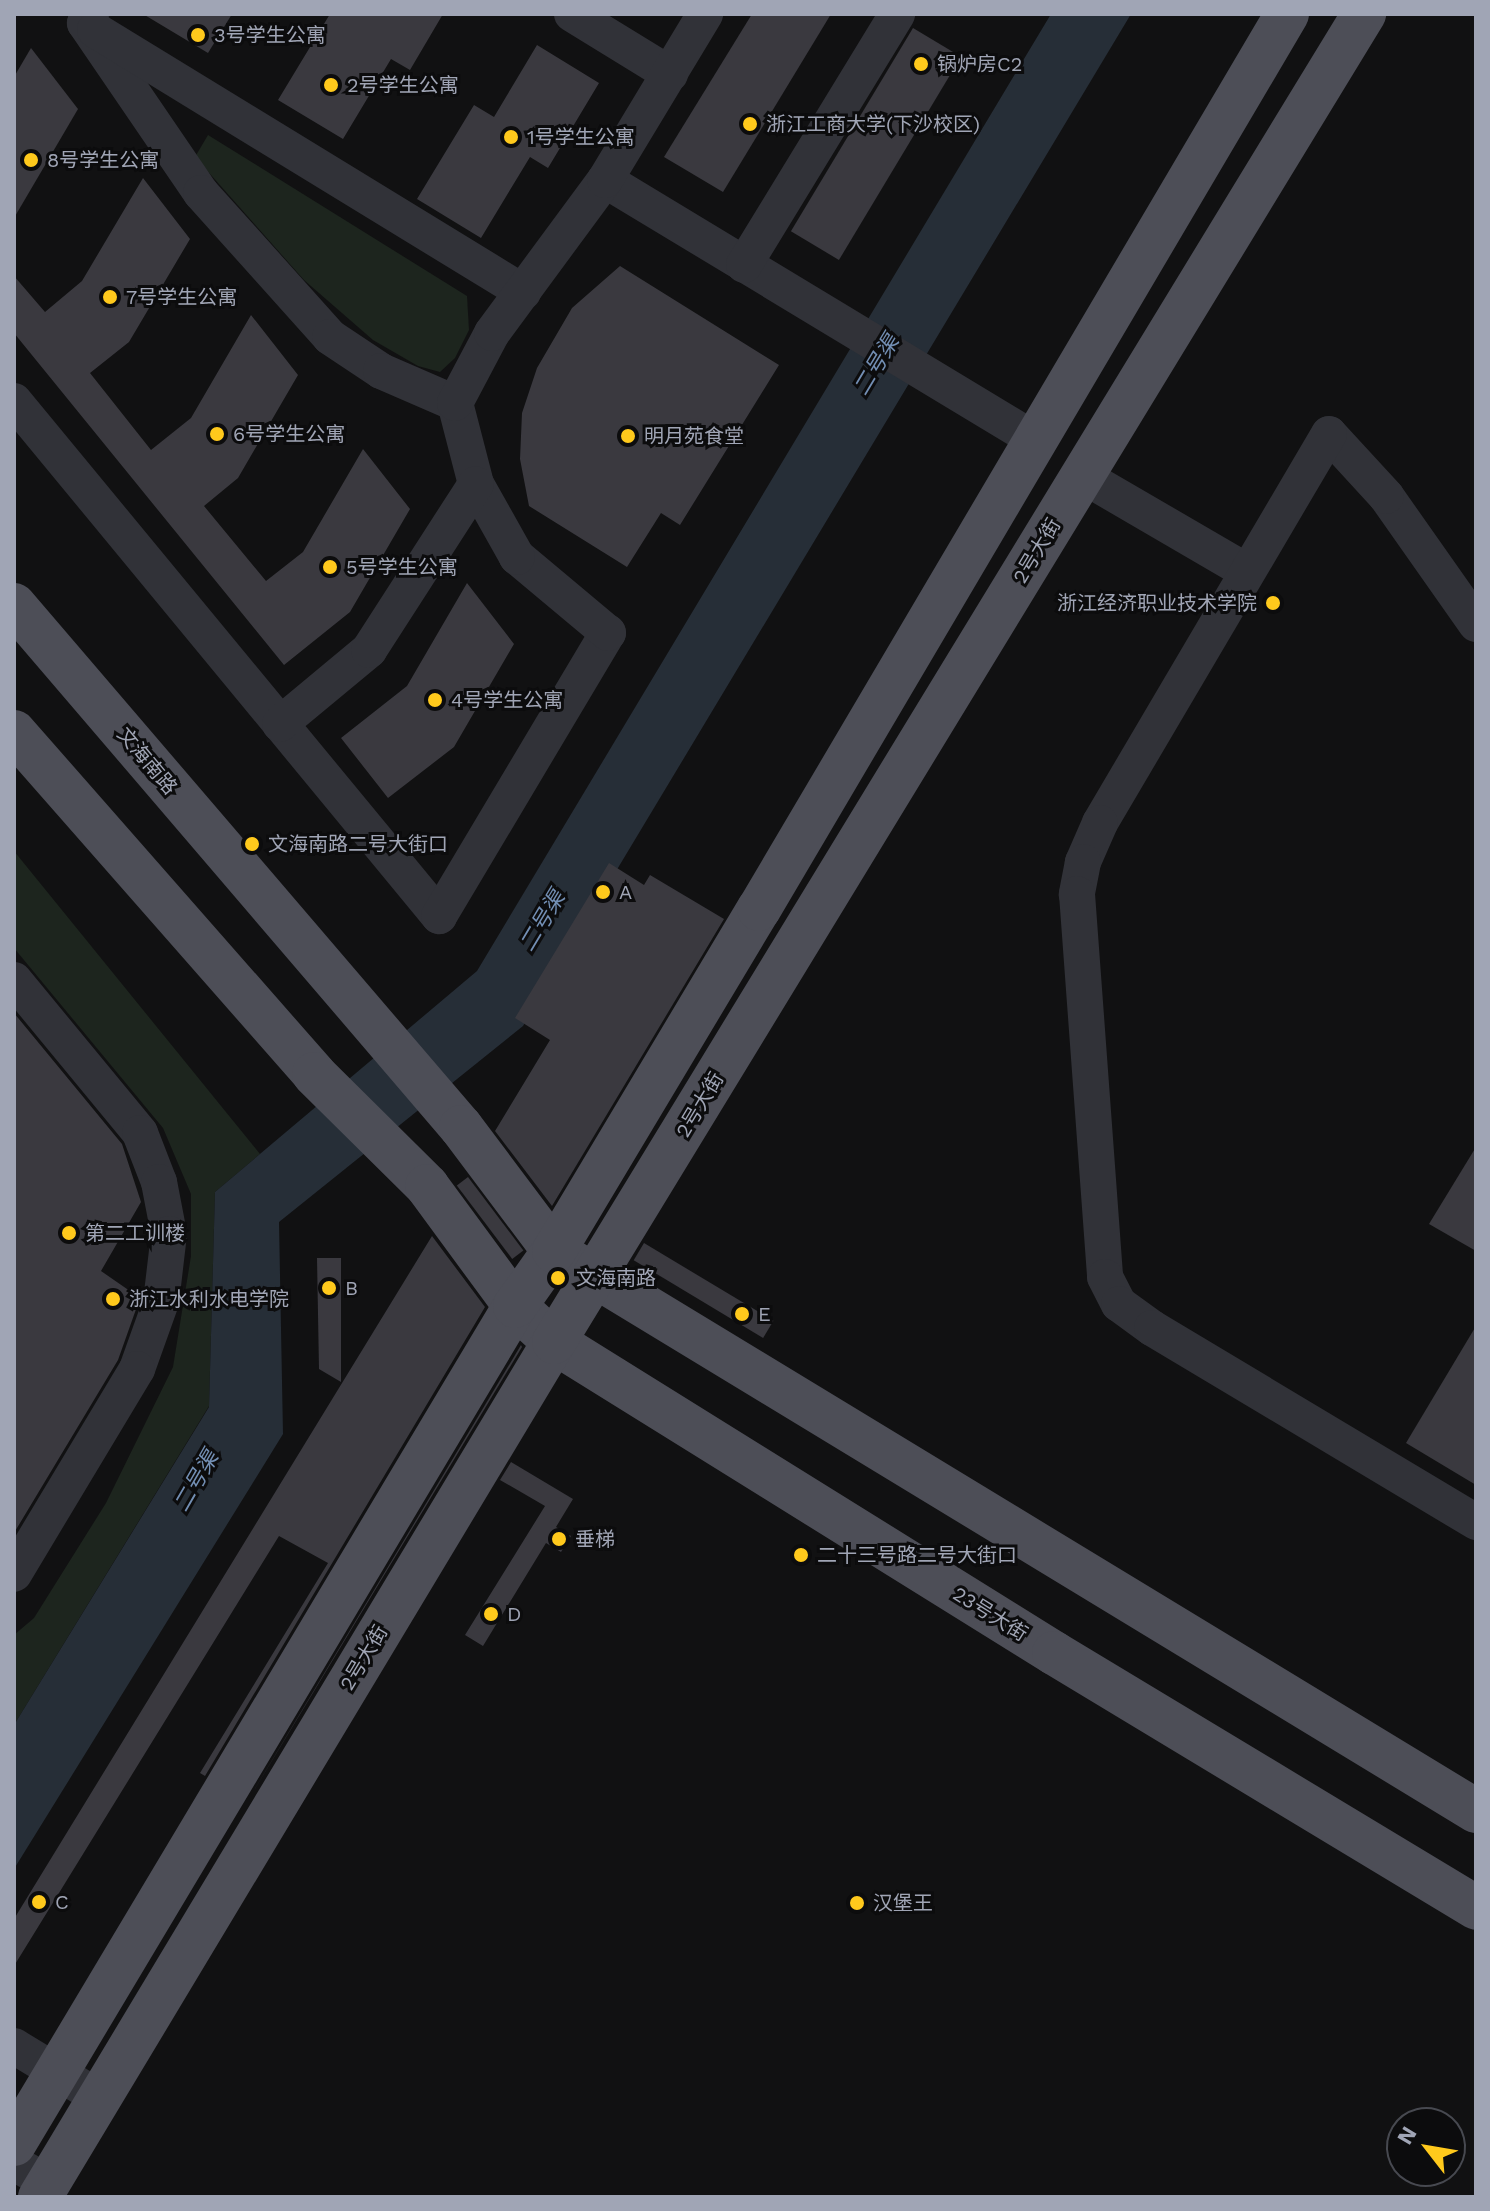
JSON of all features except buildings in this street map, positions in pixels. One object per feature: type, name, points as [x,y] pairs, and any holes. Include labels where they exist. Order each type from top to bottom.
[{"type":"main road","points":[[14,2144],[515,1306],[554,1251],[1037,441],[1287,14]]},
{"type":"main road","name":"2号大街","points":[[34,2181],[100,2098],[554,1342],[1364,14]]},
{"type":"main road","name":"文海南路","points":[[14,605],[461,1127],[554,1251]]},
{"type":"main road","points":[[14,732],[314,1074],[427,1186],[515,1306]]},
{"type":"main road","points":[[554,1251],[1476,1811]]},
{"type":"main road","name":"23号大街","points":[[515,1306],[554,1342],[1054,1653],[1476,1908]]},
{"type":"street","points":[[572,14],[670,74]]},
{"type":"street","points":[[14,401],[439,916],[608,633],[517,557],[476,484],[455,403],[492,333],[605,180],[705,14]]},
{"type":"street","points":[[744,265],[897,14]]},
{"type":"street","points":[[82,17],[523,292]]},
{"type":"street","points":[[82,17],[201,193],[330,337],[381,371],[455,403]]},
{"type":"street","points":[[605,180],[1037,441]]},
{"type":"street","points":[[1476,624],[1386,496],[1329,434],[1100,823],[1083,862],[1077,894],[1105,1277],[1119,1304],[1152,1328],[1476,1522]]},
{"type":"street","points":[[1083,476],[1246,571]]},
{"type":"street","points":[[280,724],[369,650],[476,484]]},
{"type":"street","points":[[14,980],[140,1133],[159,1182],[169,1234],[161,1302],[137,1369],[14,1574]]},
{"type":"street","points":[[14,2046],[100,2098]]},
{"type":"shaded area","points":[[208,135],[467,296],[469,330],[455,358],[440,372],[418,366],[373,340],[304,280],[195,157]]},
{"type":"shaded area","points":[[14,851],[260,1154],[215,1192],[209,1406],[14,1725],[14,1635],[34,1618],[106,1503],[173,1367],[191,1256],[191,1194],[163,1128],[14,948]]},
{"type":"water","name":"二号渠","points":[[1051,14],[1131,14],[523,1026],[279,1222],[283,1434],[14,1869],[14,1725],[209,1407],[215,1192],[477,971]]},
{"type":"place","name":"3号学生公寓","points":[[198,35]]},
{"type":"place","name":"锅炉房C2","points":[[921,64]]},
{"type":"place","name":"2号学生公寓","points":[[331,85]]},
{"type":"place","name":"浙江工商大学(下沙校区)","points":[[750,124]]},
{"type":"place","name":"1号学生公寓","points":[[511,137]]},
{"type":"place","name":"8号学生公寓","points":[[31,160]]},
{"type":"place","name":"7号学生公寓","points":[[110,297]]},
{"type":"place","name":"6号学生公寓","points":[[217,434]]},
{"type":"place","name":"明月苑食堂","points":[[628,436]]},
{"type":"place","name":"5号学生公寓","points":[[330,567]]},
{"type":"place","name":"浙江经济职业技术学院","points":[[1273,603]]},
{"type":"place","name":"4号学生公寓","points":[[435,700]]},
{"type":"place","name":"文海南路二号大街口","points":[[252,844]]},
{"type":"place","name":"A","points":[[603,892]]},
{"type":"place","name":"第二工训楼","points":[[69,1233]]},
{"type":"place","name":"文海南路","points":[[558,1278]]},
{"type":"place","name":"B","points":[[329,1288]]},
{"type":"place","name":"浙江水利水电学院","points":[[113,1299]]},
{"type":"place","name":"E","points":[[742,1314]]},
{"type":"place","name":"垂梯","points":[[559,1539]]},
{"type":"place","name":"二十三号路二号大街口","points":[[801,1555]]},
{"type":"place","name":"D","points":[[491,1614]]},
{"type":"place","name":"C","points":[[39,1902]]},
{"type":"place","name":"汉堡王","points":[[857,1903]]}]
